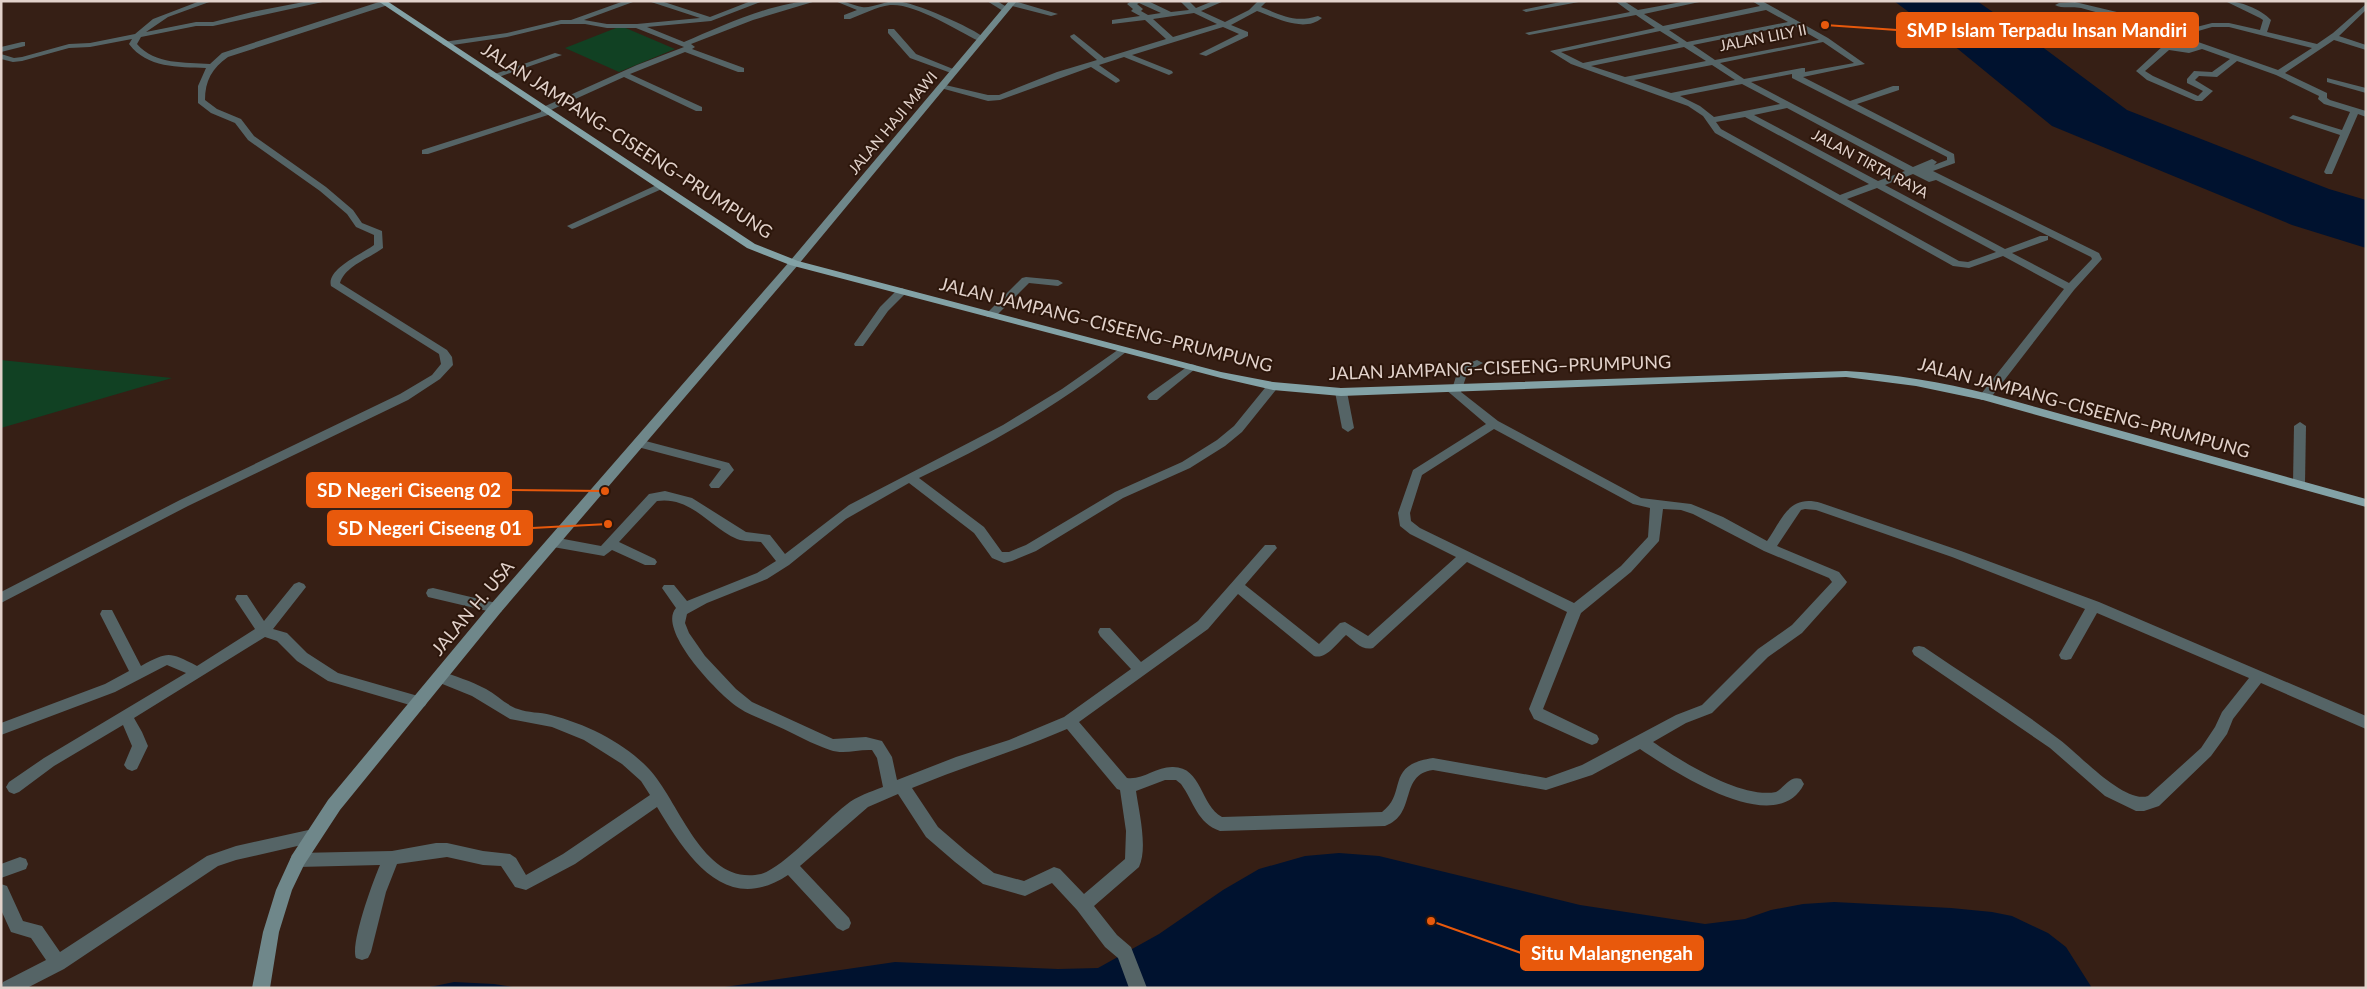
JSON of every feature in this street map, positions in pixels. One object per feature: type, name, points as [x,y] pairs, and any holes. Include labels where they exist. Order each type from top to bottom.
[{"type":"main road","name":"JALAN JAMPANG–CISEENG–PRUMPUNG","points":[[384,2],[546,111],[596,141],[751,246],[794,263],[902,290],[1122,350],[1274,386],[1341,392],[1846,374],[1922,382],[1985,397],[2366,503]]},
{"type":"street","points":[[208,1],[158,19],[137,37],[133,44],[154,60],[209,66],[225,55],[384,2]]},
{"type":"street","points":[[1,56],[13,60],[22,59],[69,46],[86,46],[137,37],[323,1]]},
{"type":"street","points":[[652,1],[711,19]]},
{"type":"street","points":[[446,44],[507,35],[553,23],[570,22],[607,26],[637,26],[711,19],[759,1]]},
{"type":"street","points":[[425,152],[546,111],[750,18],[812,1]]},
{"type":"street","points":[[839,1],[864,11]]},
{"type":"street","points":[[991,1],[1054,14]]},
{"type":"street","points":[[1169,14],[1139,1],[1131,4],[1139,9],[1135,12],[1145,16],[1171,40]]},
{"type":"street","points":[[1184,1],[1195,11],[1245,35],[1203,54]]},
{"type":"street","points":[[1115,22],[1145,16],[1195,11],[1220,1]]},
{"type":"street","points":[[941,86],[993,98],[1123,54],[1224,25],[1240,19],[1263,1]]},
{"type":"street","points":[[1526,10],[1580,1]]},
{"type":"street","points":[[1621,2],[1634,1]]},
{"type":"street","points":[[1529,33],[1700,1]]},
{"type":"street","points":[[1672,95],[1851,60],[1751,1]]},
{"type":"street","points":[[1756,1],[1826,40],[1861,64],[1795,76],[1951,156],[1952,161],[1925,172],[2095,255],[2097,259],[2070,288],[1985,397]]},
{"type":"street","points":[[2230,1],[2263,16],[2267,20],[2263,32]]},
{"type":"street","points":[[570,22],[629,2]]},
{"type":"street","points":[[848,17],[893,2],[918,10],[982,38]]},
{"type":"street","points":[[1621,2],[1663,30],[1742,81],[2044,238],[1968,265],[1957,264],[1718,131],[1714,127],[1712,120],[1701,110],[1672,95],[1584,64],[1554,51],[1663,30],[1763,8]]},
{"type":"street","points":[[2059,5],[2075,4],[2118,15],[2200,47],[2279,73],[2319,92],[2326,102],[2366,114]]},
{"type":"street","name":"JALAN HAJI MAWI","points":[[794,263],[1010,5]]},
{"type":"street","points":[[2279,73],[2319,48],[2366,6]]},
{"type":"street","points":[[1256,8],[1299,22],[1314,21],[1318,18]]},
{"type":"street","points":[[734,11],[750,18]]},
{"type":"street","points":[[1584,64],[1790,24]]},
{"type":"street","points":[[2173,36],[2219,24],[2263,32],[2319,48]]},
{"type":"street","points":[[637,26],[741,70]]},
{"type":"street","points":[[891,31],[912,56],[954,71]]},
{"type":"street","points":[[1074,36],[1103,61]]},
{"type":"street","points":[[2334,36],[2366,48]]},
{"type":"street","name":"JALAN LILY II","points":[[1627,79],[1819,42]]},
{"type":"street","points":[[1,50],[22,44]]},
{"type":"street","points":[[2200,47],[2190,51],[2167,47],[2140,70],[2158,82],[2199,99],[2209,91],[2190,81],[2197,73],[2214,75],[2236,58]]},
{"type":"street","points":[[1123,54],[1169,73]]},
{"type":"street","points":[[493,76],[558,55]]},
{"type":"street","points":[[1092,64],[1116,81]]},
{"type":"street","points":[[1,598],[184,504],[404,397],[436,376],[447,365],[446,357],[442,352],[335,284],[336,278],[343,270],[378,246],[379,233],[359,224],[350,212],[323,189],[251,138],[238,122],[206,106],[201,101],[201,94],[209,66]]},
{"type":"street","points":[[1782,74],[1944,157],[1878,186],[1838,198]]},
{"type":"street","points":[[625,75],[699,109]]},
{"type":"street","points":[[2330,80],[2366,91]]},
{"type":"street","points":[[1849,104],[1896,88]]},
{"type":"street","points":[[1712,120],[1788,105]]},
{"type":"street","points":[[2329,172],[2355,111]]},
{"type":"street","name":"JALAN TIRTA RAYA","points":[[1746,114],[2070,288]]},
{"type":"street","points":[[2293,118],[2346,134]]},
{"type":"street","points":[[572,226],[661,186]]},
{"type":"street","name":"JALAN H. USA","points":[[261,988],[271,932],[284,890],[298,860],[334,805],[496,608],[794,263]]},
{"type":"street","points":[[991,315],[1026,280],[1058,283]]},
{"type":"street","points":[[860,344],[884,309],[902,290]]},
{"type":"street","points":[[1122,350],[1086,380],[968,449],[852,508],[784,562],[745,584],[684,608],[678,615],[677,620],[683,637],[699,658],[737,699],[751,708],[822,741],[842,747],[867,743],[877,745],[896,787],[932,832],[989,878],[1025,889],[1054,874],[1111,940],[1125,953],[1138,988]]},
{"type":"street","points":[[1069,721],[1122,784],[1127,786],[1168,773],[1180,774],[1191,784],[1203,812],[1210,821],[1220,824],[1301,820],[1375,821],[1392,816],[1408,776],[1421,764],[1433,764],[1546,784],[1587,770],[1714,704],[1762,653],[1796,630],[1840,582],[1834,575],[1769,548],[1690,508],[1676,504],[1657,506],[1644,504],[1626,496],[1494,424],[1455,389],[1463,369],[1476,364]]},
{"type":"street","points":[[1153,397],[1191,367]]},
{"type":"street","points":[[910,478],[979,530],[997,554],[1004,558],[1012,556],[1031,548],[1119,495],[1186,466],[1221,443],[1238,429],[1274,386]]},
{"type":"street","points":[[1341,392],[1348,428]]},
{"type":"street","points":[[1494,424],[1417,473],[1403,518],[1409,527],[1575,610]]},
{"type":"street","points":[[2299,483],[2300,426]]},
{"type":"street","points":[[638,443],[725,466],[728,470],[715,485]]},
{"type":"street","points":[[553,542],[600,552],[607,550],[653,497],[678,497],[691,503],[740,535],[765,538],[784,562]]},
{"type":"street","points":[[1769,548],[1796,507],[1810,504],[1910,536],[2094,606],[2366,723]]},
{"type":"street","points":[[1592,739],[1539,715],[1536,709],[1575,610],[1626,569],[1654,538],[1657,506]]},
{"type":"street","points":[[612,544],[650,562]]},
{"type":"street","points":[[440,677],[481,694],[511,713],[563,724],[600,742],[635,765],[646,776],[696,853],[711,867],[727,877],[749,883],[762,881],[774,876],[789,865],[849,811],[862,802],[961,761],[1013,745],[1069,721],[1203,625],[1270,548]]},
{"type":"street","points":[[1237,586],[1319,652],[1344,627],[1368,644],[1466,556]]},
{"type":"street","points":[[14,788],[49,762],[198,673],[263,631],[299,587]]},
{"type":"street","points":[[669,588],[684,608]]},
{"type":"street","points":[[433,593],[496,608]]},
{"type":"street","points":[[242,599],[263,631],[282,637],[302,657],[332,677],[420,702]]},
{"type":"street","points":[[2066,655],[2094,606]]},
{"type":"street","points":[[106,614],[138,674]]},
{"type":"street","points":[[1105,632],[1140,670]]},
{"type":"street","points":[[1919,651],[2055,744],[2110,791],[2127,801],[2144,804],[2153,801],[2206,752],[2222,730],[2227,716],[2259,676]]},
{"type":"street","points":[[1,729],[88,697],[166,659],[198,673]]},
{"type":"street","points":[[125,717],[135,732],[140,746],[132,765]]},
{"type":"street","points":[[1640,741],[1662,756],[1713,782],[1758,799],[1771,800],[1783,796],[1791,791],[1796,784]]},
{"type":"street","points":[[1083,906],[1133,862],[1134,831],[1127,786]]},
{"type":"street","points":[[298,860],[392,858],[436,850],[447,850],[483,858],[504,859],[510,863],[521,882],[526,883],[569,859],[658,797]]},
{"type":"street","points":[[9,988],[58,963],[213,861],[236,853],[313,836]]},
{"type":"street","points":[[362,952],[374,901],[382,876],[392,858]]},
{"type":"street","points":[[1,871],[20,864]]},
{"type":"street","points":[[789,865],[843,923]]},
{"type":"street","points":[[1,891],[17,928],[36,932],[58,963]]},
{"type":"green space","points":[[621,26],[675,49],[619,72],[565,48]]},
{"type":"green space","points":[[1,360],[172,378],[1,428]]},
{"type":"water","points":[[1894,1],[1977,1],[2127,110],[2329,189],[2366,200],[2366,248],[2292,225],[2052,126],[1953,45]]},
{"type":"water","points":[[1339,853],[1379,856],[1580,905],[1705,924],[1745,919],[1771,910],[1803,904],[1834,902],[1992,912],[2012,916],[2048,933],[2066,947],[2092,988],[718,988],[895,962],[1058,969],[1098,968],[1159,934],[1223,890],[1259,869],[1305,856]]},
{"type":"water","points":[[454,982],[494,984],[519,988],[425,988]]},
{"type":"place","name":"SMP Islam Terpadu Insan Mandiri","points":[[1825,25]]},
{"type":"place","name":"SD Negeri Ciseeng 02","points":[[605,491]]},
{"type":"place","name":"SD Negeri Ciseeng 01","points":[[608,524]]},
{"type":"place","name":"Situ Malangnengah","points":[[1431,921]]}]
